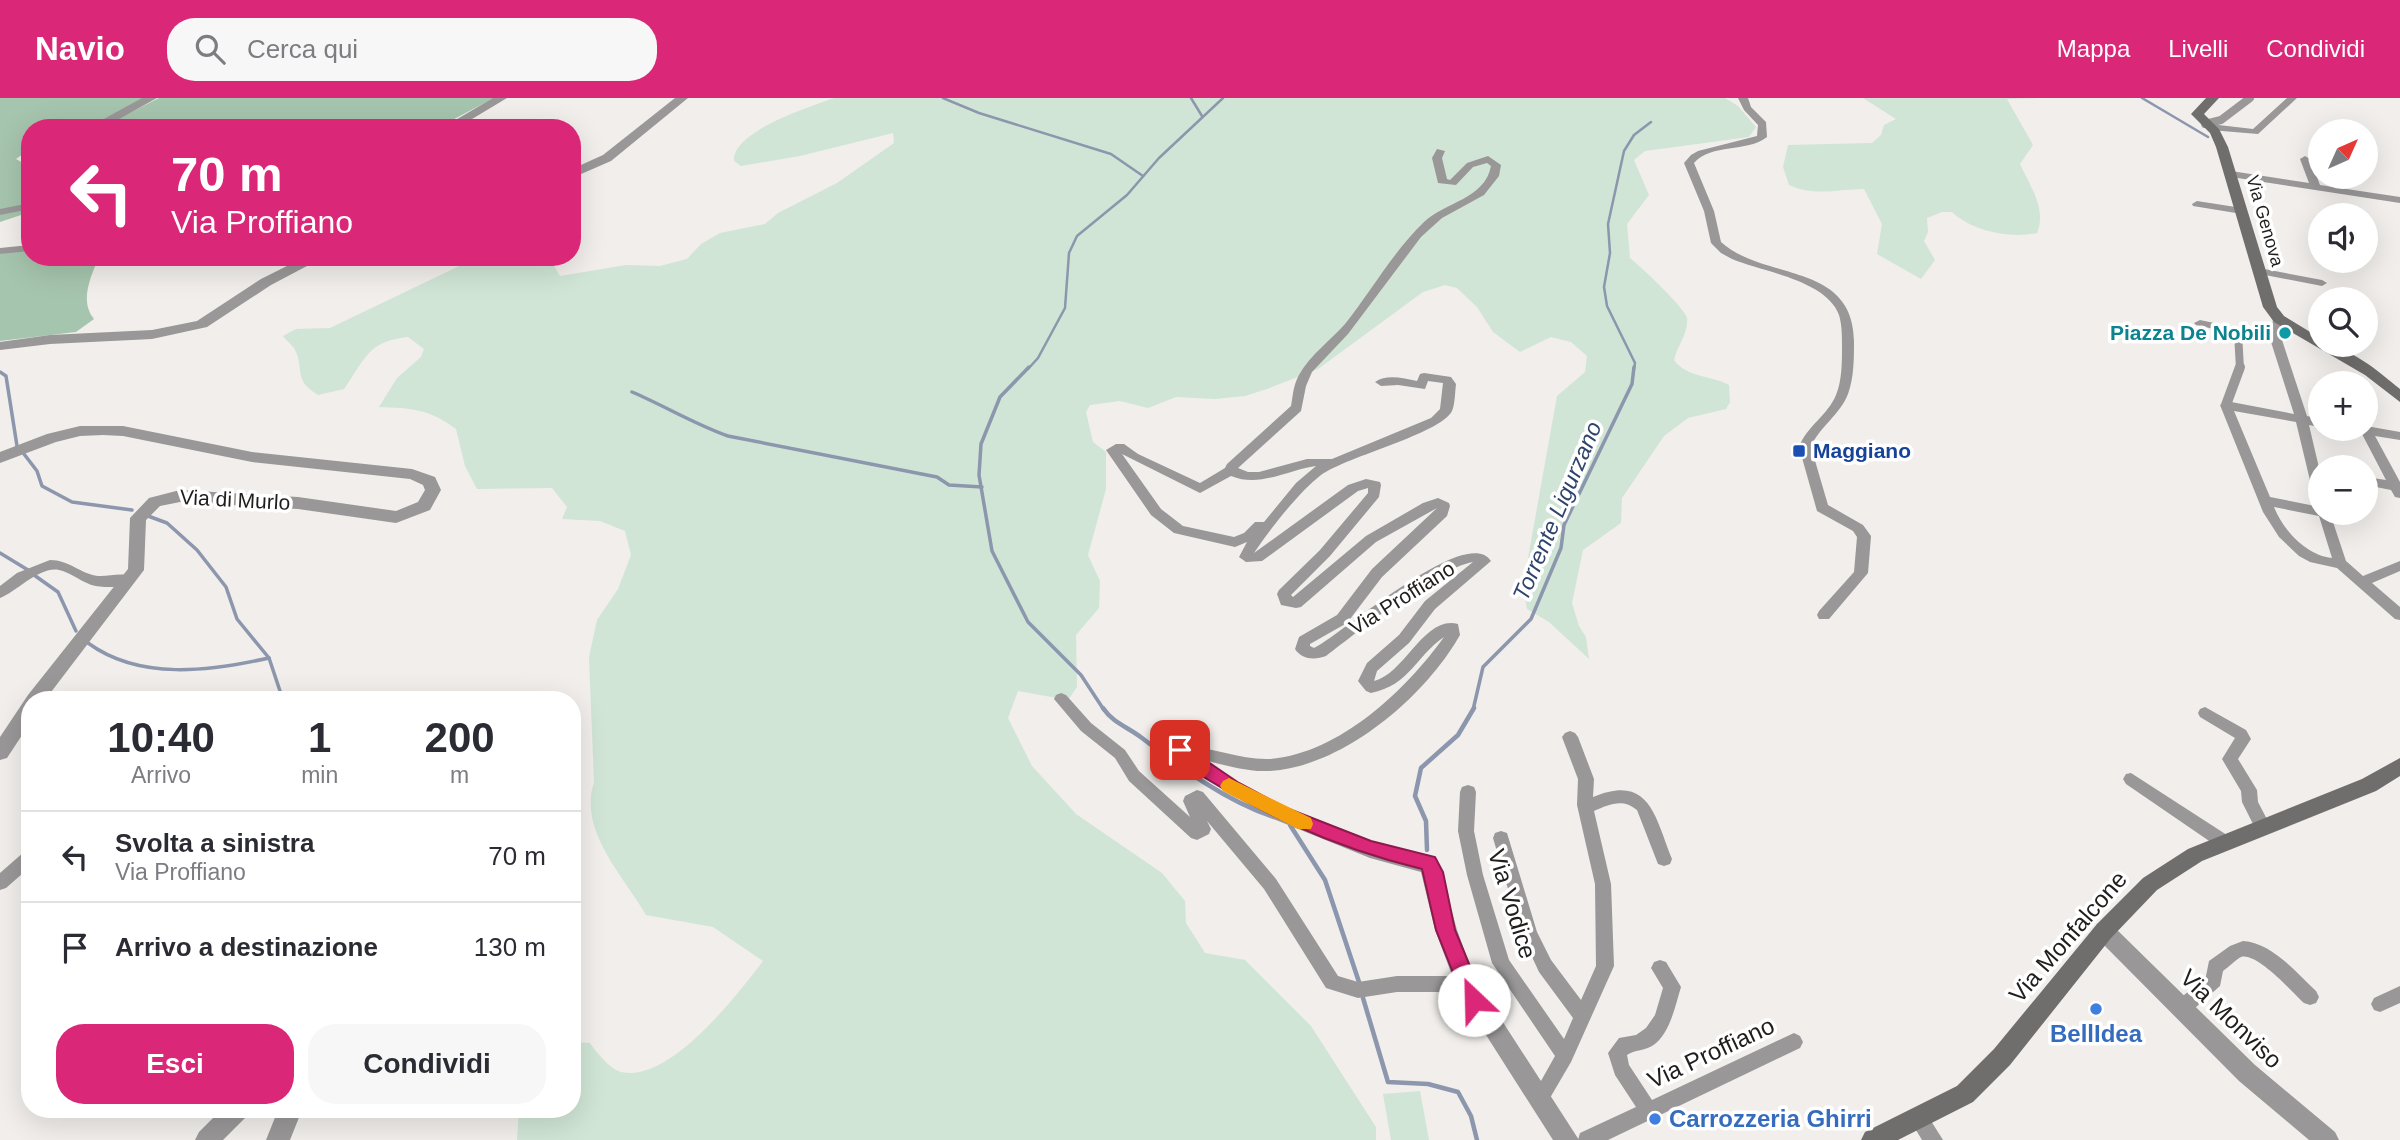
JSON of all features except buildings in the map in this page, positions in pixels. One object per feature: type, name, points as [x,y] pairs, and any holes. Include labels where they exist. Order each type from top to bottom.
[{"type":"main road","points":[[2207,125],[2197,114],[2213,98]]},
{"type":"main road","name":"Via Genova","points":[[2207,125],[2219,139],[2270,307],[2279,318]]},
{"type":"main road","points":[[2279,318],[2308,336]]},
{"type":"main road","points":[[2344,357],[2370,372],[2400,397]]},
{"type":"main road","name":"Via Monfalcone","points":[[1873,1140],[1919,1120],[1965,1094],[2002,1057],[2104,931],[2150,884],[2195,855],[2369,785],[2400,766]]},
{"type":"street","points":[[110,119],[151,98]]},
{"type":"street","points":[[464,119],[501,98]]},
{"type":"street","points":[[581,170],[607,158],[682,98]]},
{"type":"street","points":[[1743,98],[1747,108],[1763,124],[1762,137],[1736,148],[1701,152],[1689,163],[1709,211],[1716,243],[1737,257],[1796,276],[1821,288],[1838,302],[1850,330],[1845,386],[1838,405],[1805,447],[1822,508],[1858,528],[1864,536],[1864,555],[1861,573],[1824,615]]},
{"type":"street","points":[[2207,125],[2221,120],[2250,98]]},
{"type":"street","points":[[2207,125],[2255,132],[2292,98]]},
{"type":"street","name":"Via Proffiano","points":[[1271,524],[1261,524],[1249,536],[1235,541],[1179,530],[1156,512],[1112,450],[1121,447],[1134,457],[1200,489],[1232,470],[1242,456],[1297,408],[1300,386],[1317,359],[1342,334],[1413,241],[1432,220],[1471,199],[1493,177],[1496,164],[1488,159],[1470,165],[1452,183],[1442,181],[1437,158],[1440,151]]},
{"type":"street","points":[[2305,159],[2308,167]]},
{"type":"street","points":[[2231,174],[2308,186]]},
{"type":"street","points":[[2329,189],[2400,200]]},
{"type":"street","points":[[2197,204],[2242,211]]},
{"type":"street","points":[[0,212],[21,207]]},
{"type":"street","points":[[0,251],[21,249]]},
{"type":"street","points":[[0,346],[31,341],[128,338],[177,330],[214,318],[280,273],[296,266]]},
{"type":"street","points":[[2259,271],[2322,283]]},
{"type":"street","points":[[2279,318],[2276,340],[2312,455]]},
{"type":"street","points":[[2200,323],[2276,340]]},
{"type":"street","points":[[2238,333],[2240,372],[2226,405],[2270,519],[2287,538],[2319,560],[2340,563]]},
{"type":"street","name":"Via Proffiano","points":[[1381,382],[1398,381],[1421,386],[1426,377],[1449,381],[1446,410],[1435,421],[1332,463],[1301,486],[1248,550],[1248,559],[1257,558],[1353,488],[1366,483],[1375,486],[1374,494],[1325,554],[1284,594],[1286,601],[1293,603],[1306,598],[1371,539],[1428,506],[1440,503],[1444,508],[1377,573],[1348,612],[1304,641],[1302,649],[1308,653],[1321,652],[1405,592],[1467,557],[1476,555],[1483,562],[1430,606],[1404,639],[1372,667],[1365,681],[1371,687],[1383,684],[1406,667],[1436,634],[1453,628],[1451,639],[1404,694],[1334,747],[1294,761],[1270,765],[1241,764],[1180,750],[1180,753],[1233,788],[1278,812],[1370,849],[1428,863],[1434,872],[1446,930],[1466,984],[1567,1140]]},
{"type":"street","points":[[2226,405],[2308,421]]},
{"type":"street","name":"Via di Murlo","points":[[0,458],[52,438],[80,431],[123,431],[252,457],[412,474],[432,485],[432,496],[428,503],[410,514],[396,517],[298,503],[169,497],[149,505],[138,518],[138,561],[129,580],[42,691]]},
{"type":"street","points":[[2378,433],[2400,436]]},
{"type":"street","points":[[2368,441],[2398,490]]},
{"type":"street","name":"Via Proffiano","points":[[1232,470],[1248,477],[1323,461],[1332,463]]},
{"type":"street","points":[[2378,484],[2398,490]]},
{"type":"street","points":[[2264,501],[2308,510]]},
{"type":"street","points":[[2327,525],[2340,563],[2400,615]]},
{"type":"street","points":[[0,593],[22,577],[50,565],[61,565],[93,581],[129,580]]},
{"type":"street","points":[[2361,582],[2400,566]]},
{"type":"street","points":[[1061,699],[1086,727],[1119,754],[1135,776],[1197,833],[1203,829],[1202,822],[1191,801],[1197,797],[1202,799],[1218,824],[1270,884],[1298,923],[1332,982],[1358,990],[1397,984],[1466,984]]},
{"type":"street","points":[[2205,713],[2241,734],[2243,739],[2230,760],[2249,790],[2250,802],[2263,827]]},
{"type":"street","points":[[0,752],[21,720]]},
{"type":"street","points":[[1541,1097],[1565,1056],[1605,966],[1603,884],[1586,808],[1586,779],[1570,737]]},
{"type":"street","points":[[2131,779],[2224,842]]},
{"type":"street","name":"Via Vodice","points":[[1468,792],[1466,831],[1475,875],[1501,963],[1565,1056]]},
{"type":"street","points":[[1586,808],[1620,794],[1638,800],[1643,806],[1664,859]]},
{"type":"street","points":[[1501,838],[1530,933],[1545,966],[1583,1017]]},
{"type":"street","points":[[0,883],[21,865]]},
{"type":"street","name":"Via Monviso","points":[[2104,931],[2271,1094],[2327,1140]]},
{"type":"street","points":[[2181,1009],[2214,980],[2216,967],[2241,948],[2250,948],[2267,958],[2310,997]]},
{"type":"street","name":"Via Proffiano","points":[[1649,1111],[1620,1069],[1617,1053],[1625,1044],[1640,1045],[1654,1036],[1672,987],[1660,968]]},
{"type":"street","points":[[2381,1004],[2400,994]]},
{"type":"street","name":"Via Proffiano","points":[[1587,1140],[1794,1042]]},
{"type":"street","points":[[207,1140],[229,1118]]},
{"type":"street","points":[[278,1140],[287,1118]]},
{"type":"street","points":[[1919,1120],[1934,1140]]},
{"type":"green space","points":[[0,98],[143,98],[104,119],[21,119],[21,155],[16,159],[21,162],[21,215],[0,222]]},
{"type":"green space","points":[[159,98],[494,98],[454,119],[118,119]]},
{"type":"green space","points":[[834,98],[1725,98],[1738,106],[1756,127],[1749,137],[1645,151],[1634,160],[1649,195],[1627,224],[1630,258],[1671,297],[1687,318],[1674,360],[1692,373],[1729,385],[1730,402],[1726,409],[1688,418],[1664,436],[1622,498],[1621,523],[1583,550],[1572,603],[1579,626],[1586,637],[1589,659],[1549,622],[1527,609],[1523,586],[1557,396],[1585,372],[1587,356],[1571,342],[1551,337],[1520,352],[1493,332],[1477,307],[1457,288],[1445,285],[1423,292],[1318,369],[1267,389],[1245,396],[1215,399],[1176,397],[1148,408],[1120,401],[1090,405],[1086,412],[1093,442],[1106,452],[1106,489],[1088,555],[1100,581],[1099,608],[1076,635],[1077,687],[1068,700],[1018,691],[1008,718],[1032,766],[1076,814],[1162,873],[1185,901],[1186,923],[1205,953],[1245,960],[1311,1026],[1376,1127],[1376,1140],[517,1140],[518,1118],[581,1118],[581,1042],[590,1043],[608,1064],[621,1072],[640,1072],[660,1064],[680,1051],[720,1014],[763,961],[713,927],[646,915],[597,835],[591,800],[594,782],[589,657],[597,620],[618,589],[631,555],[625,531],[600,521],[562,519],[567,507],[552,488],[477,489],[465,466],[456,429],[437,417],[420,411],[379,407],[397,378],[421,357],[424,349],[408,337],[376,347],[363,360],[344,389],[318,395],[302,379],[295,350],[283,336],[296,329],[330,328],[459,266],[554,266],[560,276],[626,265],[660,266],[687,259],[701,244],[720,233],[765,224],[778,213],[837,183],[894,143],[893,133],[800,156],[741,166],[734,161],[737,150],[745,140],[758,130]]},
{"type":"green space","points":[[1863,98],[2038,98],[2007,99],[2033,145],[2020,164],[2039,206],[2040,224],[2037,233],[2015,235],[1992,232],[1960,219],[1952,212],[1942,212],[1927,218],[1928,232],[1924,241],[1935,260],[1921,279],[1877,254],[1882,224],[1864,189],[1817,192],[1799,189],[1789,185],[1783,167],[1788,145],[1872,143],[1881,135],[1884,125],[1896,119]]},
{"type":"green space","points":[[21,250],[21,266],[95,266],[87,296],[87,304],[94,319],[76,332],[0,341],[0,254]]},
{"type":"green space","points":[[1420,1091],[1429,1140],[1391,1140],[1383,1094]]},
{"type":"waterway","points":[[943,98],[979,113],[1111,154],[1143,176]]},
{"type":"waterway","points":[[1191,98],[1202,116]]},
{"type":"waterway","points":[[1028,369],[1038,358],[1065,308],[1069,253],[1077,236],[1127,195],[1159,158],[1223,98]]},
{"type":"waterway","points":[[2142,98],[2208,137]]},
{"type":"waterway","name":"Torrente Ligurzano","points":[[1634,369],[1635,363],[1607,306],[1604,287],[1610,253],[1608,224],[1624,151],[1634,135],[1651,122]]},
{"type":"waterway","points":[[981,487],[981,444],[1000,397],[1029,367]]},
{"type":"waterway","name":"Torrente Ligurzano","points":[[1473,709],[1483,667],[1531,619],[1561,548],[1564,525],[1632,384],[1634,367]]},
{"type":"waterway","points":[[0,372],[6,376],[17,446]]},
{"type":"waterway","points":[[632,392],[728,436],[937,477],[949,485],[981,487]]},
{"type":"waterway","points":[[24,454],[37,471],[42,486],[72,502],[132,510]]},
{"type":"waterway","name":"Torrente Ligurzano","points":[[981,487],[992,551],[1028,622],[1081,675],[1104,710]]},
{"type":"waterway","points":[[148,516],[167,523],[197,550],[226,587],[237,619],[269,658]]},
{"type":"waterway","points":[[0,553],[28,570]]},
{"type":"waterway","points":[[34,575],[58,592],[76,631]]},
{"type":"waterway","points":[[88,643],[108,655],[130,663],[176,670],[269,658]]},
{"type":"waterway","points":[[269,658],[280,691]]},
{"type":"waterway","name":"Torrente Ligurzano","points":[[1103,708],[1116,721],[1205,783],[1274,817]]},
{"type":"waterway","name":"Torrente Ligurzano","points":[[1427,850],[1426,821],[1415,796],[1421,768],[1458,735],[1473,709]]},
{"type":"waterway","name":"Torrente Ligurzano","points":[[1290,825],[1325,880],[1360,985]]},
{"type":"waterway","name":"Torrente Ligurzano","points":[[1363,998],[1388,1082],[1428,1084],[1458,1092],[1471,1116],[1477,1140]]},
{"type":"slow traffic","points":[[1229,786],[1253,801],[1304,824]]},
{"type":"place","name":"Piazza De Nobili","points":[[2285,333]]},
{"type":"place","name":"Maggiano","points":[[1799,451]]},
{"type":"place","name":"BellIdea","points":[[2096,1009]]},
{"type":"place","name":"Carrozzeria Ghirri","points":[[1655,1119]]},
{"type":"route","points":[[1180,750],[1180,753],[1253,801],[1370,849],[1428,863],[1434,872],[1446,930],[1474,1000]]}]
